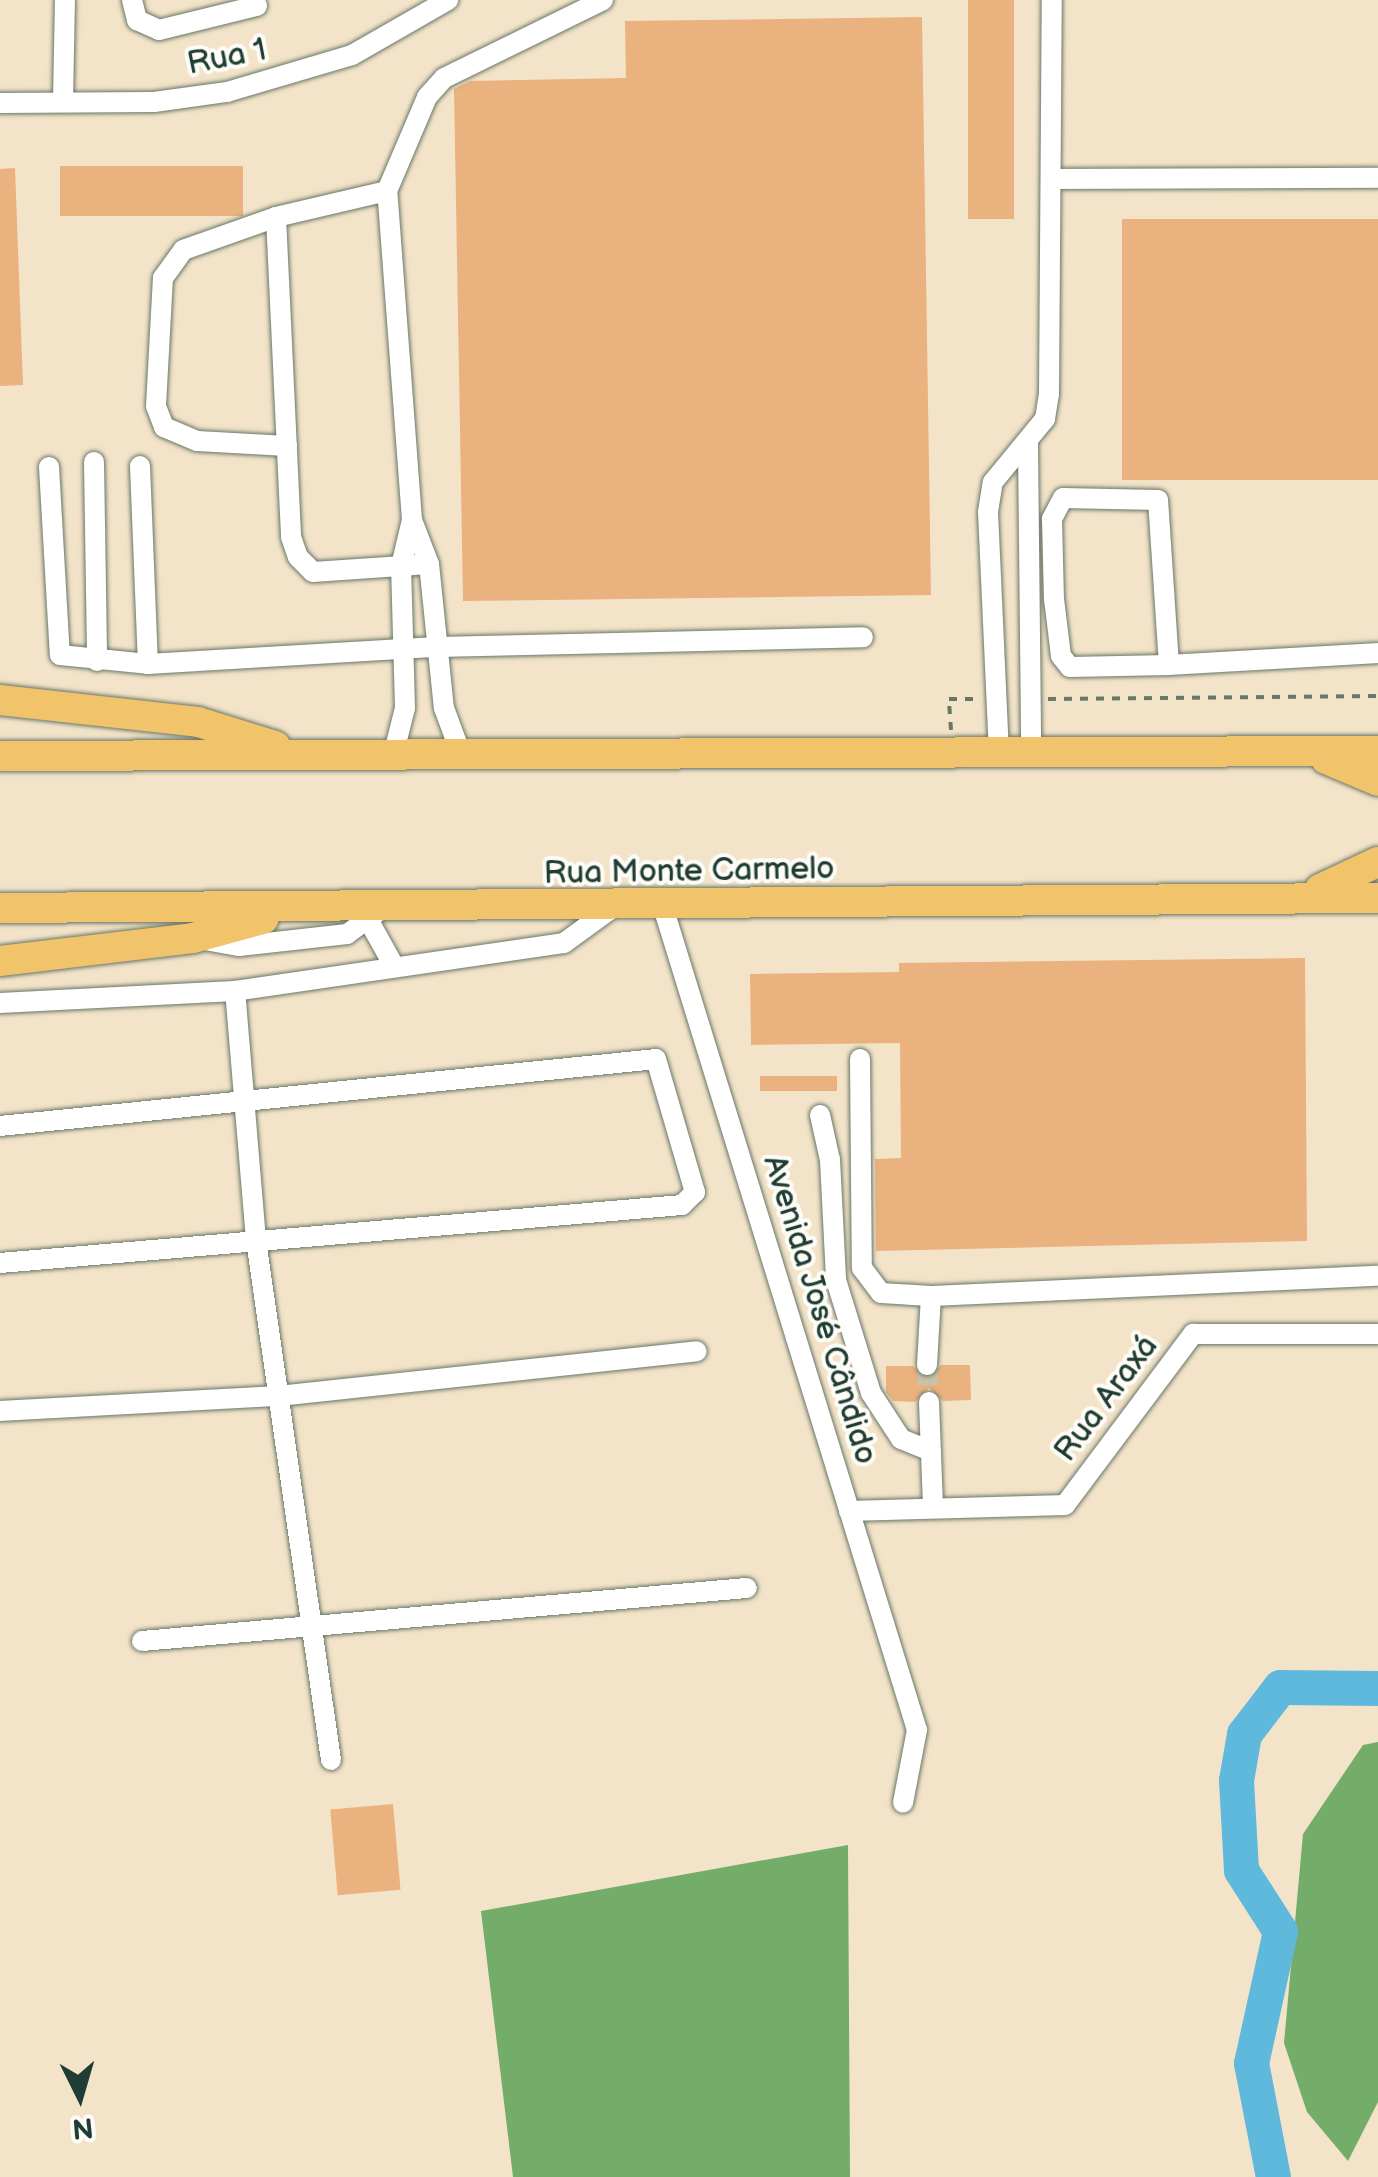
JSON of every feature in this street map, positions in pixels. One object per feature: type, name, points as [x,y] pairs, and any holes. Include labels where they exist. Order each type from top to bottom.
[{"type":"highway","points":[[0,700],[198,722],[302,754]]},
{"type":"highway","points":[[0,756],[1378,751]]},
{"type":"highway","points":[[1294,752],[1346,763],[1378,780]]},
{"type":"highway","points":[[1278,898],[1343,883],[1378,862]]},
{"type":"highway","name":"Rua Monte Carmelo","points":[[0,908],[299,909],[376,916],[612,908],[1378,898]]},
{"type":"highway","points":[[0,961],[194,938],[299,909]]},
{"type":"street","points":[[62,102],[65,0]]},
{"type":"street","points":[[132,0],[137,20],[159,30],[258,6]]},
{"type":"street","points":[[462,757],[444,708],[429,564],[412,520],[387,191],[427,97],[444,78],[602,0]]},
{"type":"street","points":[[999,754],[988,512],[1004,464],[1028,444],[1046,419],[1050,395],[1056,179],[1052,0]]},
{"type":"street","name":"Rua 1","points":[[0,103],[154,102],[293,76],[352,55],[436,3]]},
{"type":"street","points":[[1056,179],[1378,178]]},
{"type":"street","points":[[287,446],[196,441],[164,428],[156,406],[162,278],[183,250],[276,216],[387,191]]},
{"type":"street","points":[[276,216],[287,446],[298,557],[313,572],[429,564]]},
{"type":"street","points":[[1028,444],[1024,476],[1031,754]]},
{"type":"street","points":[[94,462],[97,661]]},
{"type":"street","points":[[1004,464],[1024,476]]},
{"type":"street","points":[[140,466],[148,664]]},
{"type":"street","points":[[49,467],[55,639],[60,655],[148,664],[437,647],[864,637]]},
{"type":"street","points":[[1169,665],[1162,507],[1151,496],[1063,498],[1055,507],[1054,599],[1061,656],[1070,667],[1169,665],[1378,653]]},
{"type":"street","points":[[392,756],[405,708],[401,566],[412,520]]},
{"type":"street","points":[[994,599],[1054,599]]},
{"type":"street","points":[[0,1003],[235,991],[564,943],[612,908]]},
{"type":"street","name":"Avenida José Cândido","points":[[664,908],[917,1730],[902,1802]]},
{"type":"street","points":[[194,938],[240,946],[347,934],[376,916],[394,966]]},
{"type":"street","points":[[235,991],[256,1240],[331,1760]]},
{"type":"street","points":[[0,1126],[656,1058],[695,1192],[682,1205],[0,1263]]},
{"type":"street","points":[[860,1059],[862,1268],[881,1293],[931,1296],[1378,1276]]},
{"type":"street","points":[[820,1116],[830,1160],[836,1280],[871,1393],[901,1438],[931,1451]]},
{"type":"street","points":[[928,1366],[931,1296]]},
{"type":"street","name":"Rua Araxá","points":[[933,1508],[1065,1505],[1193,1334],[1378,1334]]},
{"type":"street","points":[[0,1411],[278,1396],[697,1351]]},
{"type":"street","points":[[849,1511],[933,1508],[929,1402]]},
{"type":"street","points":[[142,1641],[747,1588]]},
{"type":"path","points":[[1028,699],[1378,696]]},
{"type":"path","points":[[952,754],[949,699],[999,700]]},
{"type":"green space","points":[[1378,1742],[1378,2102],[1348,2161],[1307,2112],[1284,2043],[1303,1834],[1363,1745]]},
{"type":"green space","points":[[848,1845],[850,2177],[513,2177],[481,1911]]},
{"type":"building","points":[[968,0],[1014,0],[1014,219],[968,219]]},
{"type":"building","points":[[922,17],[931,595],[463,601],[454,89],[470,81],[626,78],[625,21]]},
{"type":"building","points":[[60,166],[243,166],[243,216],[60,216]]},
{"type":"building","points":[[15,168],[23,385],[0,386],[0,169]]},
{"type":"building","points":[[1122,219],[1378,219],[1378,480],[1122,480]]},
{"type":"building","points":[[1305,958],[1307,1241],[876,1251],[875,1159],[901,1158],[900,1043],[751,1045],[750,974],[899,972],[899,963]]},
{"type":"building","points":[[760,1076],[837,1076],[837,1091],[760,1091]]},
{"type":"building","points":[[941,1365],[970,1365],[971,1400],[943,1401],[929,1388],[915,1402],[893,1401],[886,1392],[886,1366],[913,1366],[927,1379]]},
{"type":"building","points":[[393,1804],[400,1890],[338,1895],[330,1809]]},
{"type":"waterway","points":[[1273,2177],[1251,2063],[1280,1931],[1241,1870],[1236,1780],[1244,1734],[1280,1687],[1378,1688]]},
{"type":"tunnel","points":[[927,1365],[929,1402]]}]
